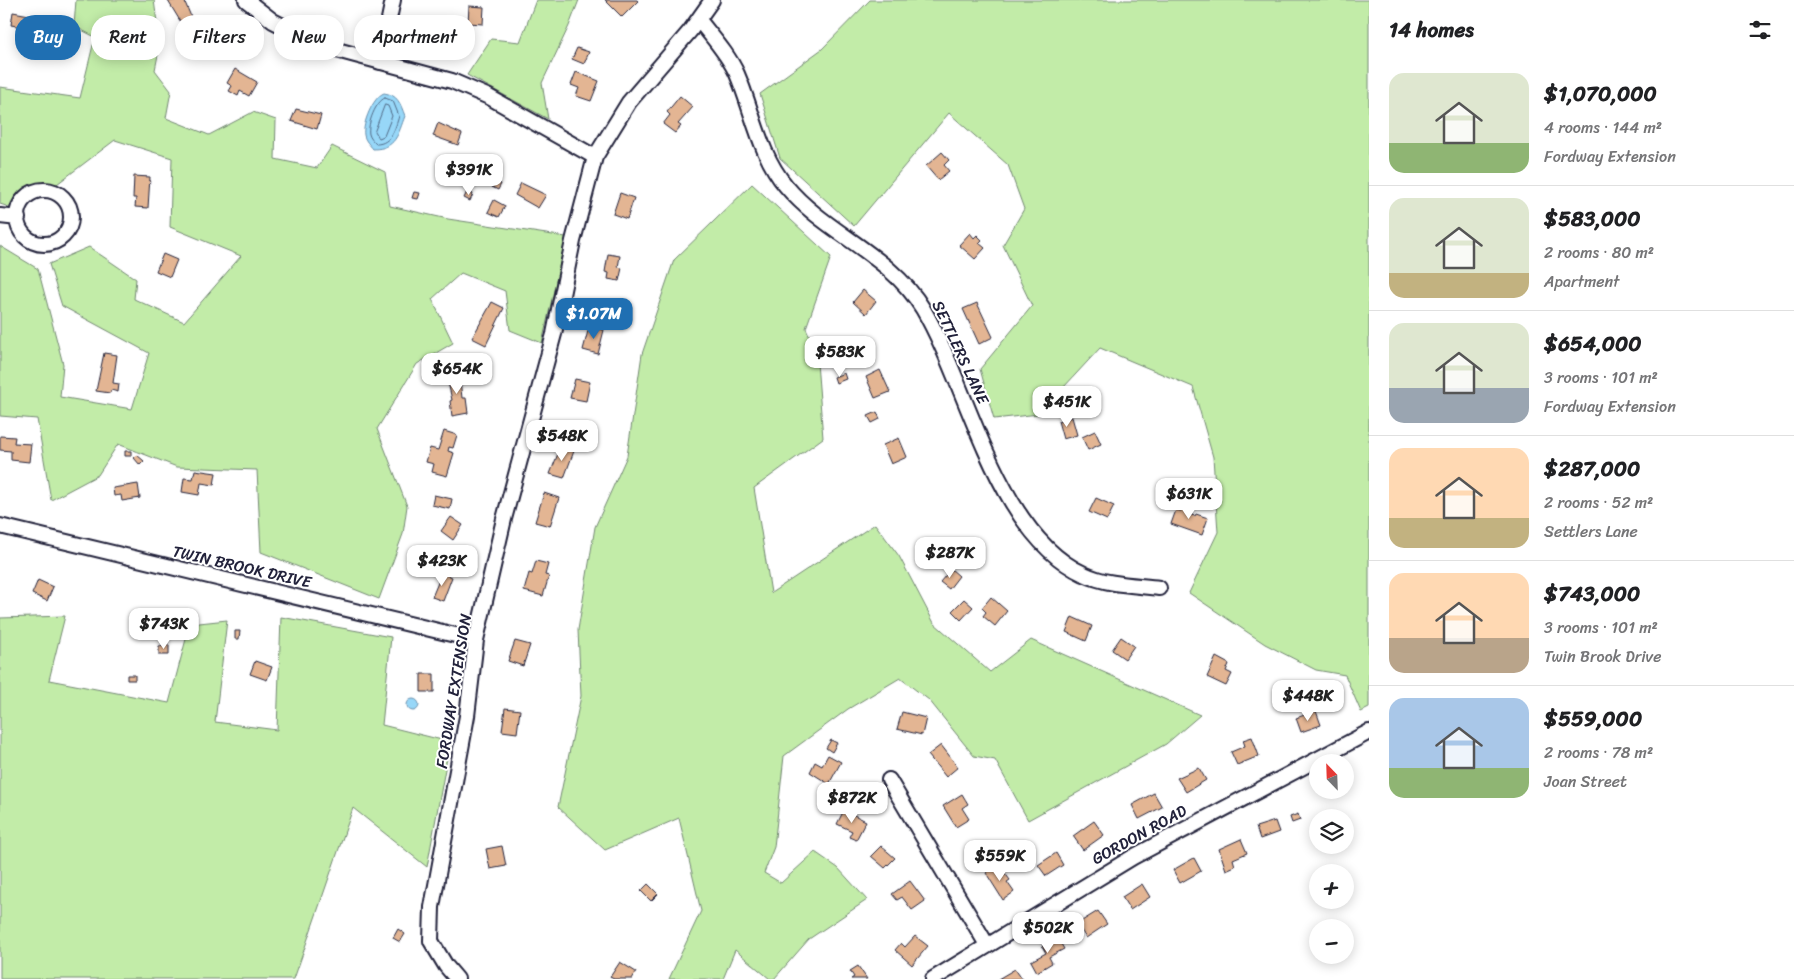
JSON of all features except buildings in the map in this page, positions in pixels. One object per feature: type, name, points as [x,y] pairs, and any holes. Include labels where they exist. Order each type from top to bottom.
[{"type":"street","points":[[246,0],[273,21],[297,35],[322,46],[459,84],[489,97],[595,157]]},
{"type":"street","points":[[380,62],[393,0]]},
{"type":"street","name":"FORDWAY EXTENSION","points":[[457,979],[446,966],[431,941],[431,920],[467,716],[476,640],[504,519],[554,334],[573,241],[595,157],[629,102],[699,20],[712,0]]},
{"type":"street","name":"SETTLERS LANE","points":[[699,20],[736,72],[771,165],[786,187],[811,211],[896,277],[923,309],[1010,498],[1032,532],[1050,552],[1084,574],[1110,583],[1159,588]]},
{"type":"street","points":[[0,216],[18,218]]},
{"type":"street","name":"TWIN BROOK DRIVE","points":[[0,526],[476,640]]},
{"type":"street","name":"GORDON ROAD","points":[[934,979],[987,944],[1133,857],[1369,732]]},
{"type":"street","points":[[889,780],[987,944]]},
{"type":"green space","points":[[76,0],[154,0],[156,15],[91,15],[91,35],[81,30],[81,15],[75,15]]},
{"type":"green space","points":[[536,0],[579,0],[542,83],[548,119],[467,75],[491,39],[520,42]]},
{"type":"green space","points":[[870,0],[1369,0],[1369,708],[1361,712],[1345,675],[1316,670],[1265,644],[1189,593],[1218,532],[1213,457],[1193,387],[1100,348],[1039,414],[994,419],[980,369],[1032,306],[1003,245],[1024,209],[1008,165],[949,113],[854,226],[780,158],[760,94],[822,49]]},
{"type":"green space","points":[[91,53],[91,60],[157,60],[155,70],[171,91],[166,118],[209,135],[253,112],[276,120],[275,159],[317,168],[332,146],[385,172],[390,206],[448,219],[566,237],[542,343],[510,330],[505,291],[461,273],[432,299],[453,343],[417,364],[377,429],[407,506],[403,534],[379,599],[261,552],[257,470],[177,467],[118,444],[98,475],[51,500],[37,419],[0,416],[0,246],[38,269],[63,364],[60,397],[132,409],[149,353],[62,306],[49,264],[89,247],[136,279],[134,299],[184,322],[241,256],[170,227],[172,158],[115,140],[53,187],[31,189],[12,208],[0,204],[0,87],[80,98]]},
{"type":"green space","points":[[752,184],[831,257],[806,328],[816,350],[823,438],[754,488],[771,593],[875,524],[899,556],[934,623],[990,672],[1031,640],[1200,715],[1166,744],[1028,820],[995,760],[974,756],[929,700],[900,678],[848,709],[784,756],[774,847],[764,873],[781,883],[815,852],[838,868],[867,900],[809,939],[774,979],[770,979],[735,950],[723,979],[669,979],[701,911],[679,818],[605,850],[558,807],[581,696],[578,630],[595,527],[627,456],[642,354],[674,260]]},
{"type":"green space","points":[[65,616],[49,680],[169,703],[190,624],[227,620],[215,722],[277,730],[281,617],[391,637],[382,725],[450,742],[427,867],[353,808],[294,979],[0,979],[0,618]]},
{"type":"water","points":[[384,93],[395,98],[405,116],[395,139],[387,146],[373,149],[366,141],[365,124],[372,105]]},
{"type":"water","points":[[415,699],[418,700],[418,710],[411,711],[408,710],[407,703],[408,700]]}]
